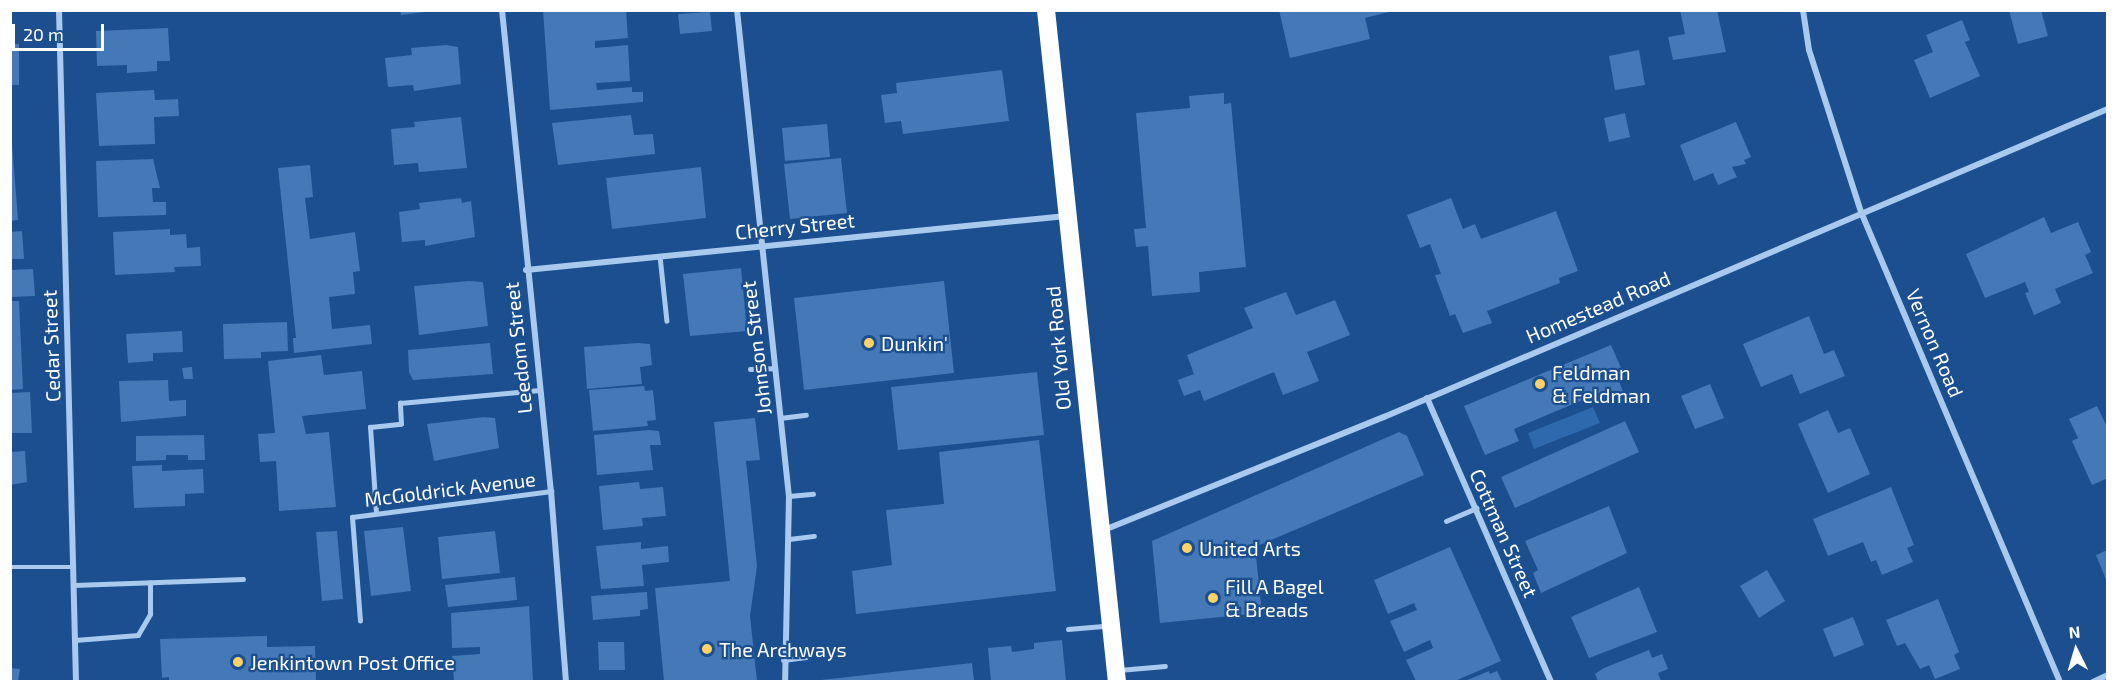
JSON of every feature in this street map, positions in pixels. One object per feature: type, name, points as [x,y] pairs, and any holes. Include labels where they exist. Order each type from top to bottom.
[{"type":"highway","name":"Old York Road","points":[[1046,10],[1117,676]]},
{"type":"street","name":"Cedar Street","points":[[59,10],[76,681]]},
{"type":"street","name":"Leedom Street","points":[[502,10],[526,270],[551,491],[566,681]]},
{"type":"street","name":"Johnson Street","points":[[737,10],[789,496],[783,660],[785,681]]},
{"type":"street","name":"Vernon Road","points":[[1803,10],[1809,50],[1861,212],[2060,681]]},
{"type":"street","name":"Homestead Road","points":[[1100,531],[1148,515],[2108,109]]},
{"type":"street","name":"Cherry Street","points":[[526,270],[1068,216]]},
{"type":"street","name":"Cottman Street","points":[[1427,398],[1551,681]]},
{"type":"street","points":[[2092,681],[2108,675]]},
{"type":"lane","points":[[660,256],[667,321]]},
{"type":"lane","points":[[750,369],[774,368]]},
{"type":"lane","points":[[376,513],[370,428],[401,424],[400,403],[539,390]]},
{"type":"lane","points":[[780,418],[806,416]]},
{"type":"lane","name":"McGoldrick Avenue","points":[[360,621],[352,517],[551,491]]},
{"type":"lane","points":[[789,496],[813,494]]},
{"type":"lane","points":[[1446,521],[1476,508]]},
{"type":"lane","points":[[789,539],[814,537]]},
{"type":"lane","points":[[10,567],[73,567]]},
{"type":"lane","points":[[74,585],[243,579]]},
{"type":"lane","points":[[75,639],[138,635],[150,614],[150,583]]},
{"type":"lane","points":[[1068,629],[1111,625]]},
{"type":"lane","points":[[783,660],[807,657]]},
{"type":"lane","points":[[1117,676],[1165,666]]},
{"type":"shaded area","points":[[1593,407],[1600,423],[1534,449],[1528,433]]},
{"type":"building","points":[[400,10],[425,10],[425,12],[401,15]]},
{"type":"building","points":[[543,10],[626,10],[628,38],[595,41],[595,48],[628,45],[630,81],[596,83],[597,90],[632,87],[632,92],[643,92],[643,102],[550,110]]},
{"type":"building","points":[[1279,10],[1393,11],[1365,18],[1370,39],[1290,58]]},
{"type":"building","points":[[1680,10],[1717,10],[1726,52],[1673,60],[1668,37],[1685,34]]},
{"type":"building","points":[[2009,10],[2041,10],[2048,36],[2018,44]]},
{"type":"building","points":[[710,12],[712,31],[680,34],[678,14]]},
{"type":"building","points":[[1962,20],[1970,40],[1965,42],[1980,76],[1930,98],[1914,60],[1933,52],[1926,35]]},
{"type":"building","points":[[168,28],[170,61],[157,61],[157,71],[127,73],[127,65],[97,66],[96,31]]},
{"type":"building","points":[[10,44],[19,44],[19,85],[10,85]]},
{"type":"building","points":[[446,45],[458,47],[461,84],[414,91],[413,85],[388,87],[385,58],[412,55],[411,48]]},
{"type":"building","points":[[1639,50],[1645,85],[1615,90],[1609,56]]},
{"type":"building","points":[[1002,70],[1009,121],[903,134],[901,121],[885,123],[881,95],[897,93],[896,83]]},
{"type":"building","points":[[154,90],[155,100],[178,99],[179,116],[154,117],[155,144],[99,146],[96,93]]},
{"type":"building","points":[[1224,93],[1224,104],[1231,103],[1246,267],[1199,272],[1200,292],[1152,296],[1148,246],[1136,247],[1134,229],[1146,228],[1136,113],[1190,108],[1189,96]]},
{"type":"building","points":[[1625,113],[1630,137],[1609,142],[1604,118]]},
{"type":"building","points":[[631,115],[634,135],[653,134],[655,154],[558,165],[552,123]]},
{"type":"building","points":[[10,117],[18,220],[10,221]]},
{"type":"building","points":[[461,117],[467,168],[419,172],[418,163],[394,165],[391,129],[415,127],[414,122]]},
{"type":"building","points":[[1736,122],[1751,157],[1744,160],[1746,164],[1732,167],[1737,177],[1718,185],[1713,173],[1694,181],[1680,145]]},
{"type":"building","points":[[827,124],[830,157],[785,161],[782,128]]},
{"type":"building","points":[[841,158],[847,213],[790,219],[784,164]]},
{"type":"building","points":[[153,159],[160,188],[152,188],[153,202],[166,202],[166,215],[98,217],[96,161]]},
{"type":"building","points":[[310,165],[313,197],[305,198],[310,239],[355,232],[360,271],[353,272],[355,294],[329,297],[332,329],[370,325],[372,344],[294,353],[293,338],[296,338],[278,168]]},
{"type":"building","points":[[701,167],[706,218],[612,229],[606,178]]},
{"type":"building","points":[[461,198],[462,203],[471,201],[475,237],[425,246],[425,240],[402,242],[399,212],[420,209],[419,203]]},
{"type":"building","points":[[1451,198],[1463,229],[1475,224],[1481,239],[1556,211],[1578,271],[1559,278],[1560,283],[1487,311],[1492,323],[1463,333],[1455,314],[1450,316],[1435,275],[1441,274],[1430,244],[1420,248],[1407,215]]},
{"type":"building","points":[[2044,217],[2051,233],[2078,222],[2091,252],[2085,255],[2093,273],[2055,289],[2061,303],[2034,315],[2025,293],[2029,292],[2025,282],[1985,298],[1966,254]]},
{"type":"building","points":[[170,229],[170,235],[186,234],[187,248],[200,247],[201,266],[174,267],[175,272],[115,275],[113,232]]},
{"type":"building","points":[[22,231],[24,259],[10,259],[10,232]]},
{"type":"building","points":[[741,268],[747,331],[690,336],[683,274]]},
{"type":"building","points":[[33,269],[35,296],[10,297],[10,270]]},
{"type":"building","points":[[469,281],[483,282],[488,326],[419,335],[414,286]]},
{"type":"building","points":[[944,281],[954,373],[804,390],[794,298]]},
{"type":"building","points":[[1286,292],[1296,315],[1335,300],[1350,335],[1307,352],[1319,381],[1283,395],[1274,372],[1204,401],[1200,390],[1184,396],[1178,380],[1194,374],[1187,355],[1253,328],[1244,308]]},
{"type":"building","points":[[10,301],[19,301],[23,389],[10,390]]},
{"type":"building","points":[[1809,316],[1824,354],[1834,350],[1845,376],[1800,394],[1792,374],[1761,387],[1743,344]]},
{"type":"building","points":[[287,322],[288,351],[261,352],[261,358],[224,359],[223,324]]},
{"type":"building","points":[[182,331],[183,352],[153,353],[153,361],[128,363],[126,334]]},
{"type":"building","points":[[490,343],[493,374],[413,380],[409,372],[408,350]]},
{"type":"building","points":[[650,344],[652,365],[640,367],[642,384],[587,389],[584,347]]},
{"type":"building","points":[[1611,345],[1625,377],[1618,379],[1624,394],[1603,403],[1599,393],[1514,429],[1519,441],[1485,455],[1464,406]]},
{"type":"building","points":[[321,355],[324,375],[362,371],[366,409],[302,416],[306,434],[329,432],[336,507],[279,511],[276,461],[260,462],[258,434],[275,433],[268,361]]},
{"type":"building","points":[[192,367],[193,379],[184,379],[182,368]]},
{"type":"building","points":[[1037,372],[1044,435],[898,450],[891,387]]},
{"type":"building","points":[[168,380],[169,401],[186,400],[186,416],[121,422],[119,381]]},
{"type":"building","points":[[1710,384],[1724,418],[1695,429],[1681,396]]},
{"type":"building","points":[[644,386],[645,391],[653,390],[656,420],[647,421],[648,426],[593,431],[589,390]]},
{"type":"building","points":[[30,392],[32,433],[10,433],[10,393]]},
{"type":"building","points":[[2097,406],[2108,429],[2108,478],[2092,485],[2072,441],[2078,438],[2069,419]]},
{"type":"building","points":[[1828,410],[1838,433],[1850,428],[1870,474],[1828,493],[1798,424]]},
{"type":"building","points":[[484,417],[495,418],[499,448],[434,461],[427,424]]},
{"type":"building","name":"The Archways","points":[[755,418],[760,460],[746,461],[757,566],[750,616],[757,681],[664,681],[655,588],[730,581],[714,422]]},
{"type":"building","points":[[1625,421],[1639,452],[1515,508],[1501,477]]},
{"type":"building","points":[[659,431],[661,445],[650,445],[653,470],[597,475],[594,435]]},
{"type":"building","points":[[1399,432],[1407,436],[1424,475],[1255,547],[1262,613],[1160,623],[1152,541]]},
{"type":"building","points":[[204,435],[205,460],[188,460],[188,455],[166,455],[166,460],[136,461],[136,436]]},
{"type":"building","points":[[1039,440],[1056,591],[856,614],[852,571],[892,565],[886,510],[944,504],[939,452]]},
{"type":"building","points":[[25,451],[27,482],[10,485],[10,452]]},
{"type":"building","points":[[162,465],[162,471],[203,469],[204,493],[185,494],[185,506],[134,508],[132,466]]},
{"type":"building","points":[[639,482],[640,489],[663,487],[666,516],[642,518],[643,526],[603,530],[599,486]]},
{"type":"building","points":[[1891,487],[1914,545],[1907,548],[1913,562],[1882,575],[1876,560],[1871,562],[1863,542],[1828,556],[1813,519]]},
{"type":"building","points":[[1609,506],[1627,553],[1541,593],[1533,573],[1538,570],[1525,541]]},
{"type":"building","points":[[403,527],[411,591],[371,596],[364,531]]},
{"type":"building","points":[[337,531],[343,599],[322,601],[316,532]]},
{"type":"building","points":[[495,531],[500,573],[442,579],[438,537]]},
{"type":"building","points":[[641,542],[641,549],[668,546],[669,562],[642,565],[644,586],[601,589],[596,546]]},
{"type":"building","points":[[1450,547],[1501,661],[1455,681],[1416,681],[1406,660],[1433,648],[1430,640],[1404,652],[1390,621],[1417,610],[1414,603],[1388,614],[1374,580]]},
{"type":"building","points":[[2107,550],[2107,582],[2096,555]]},
{"type":"building","points":[[1767,570],[1785,601],[1759,618],[1740,586]]},
{"type":"building","points":[[515,577],[517,600],[448,607],[445,585]]},
{"type":"building","points":[[1639,587],[1657,632],[1589,658],[1571,617]]},
{"type":"building","points":[[647,592],[648,609],[640,610],[640,616],[593,620],[591,596]]},
{"type":"building","points":[[1938,599],[1959,652],[1954,655],[1960,669],[1935,679],[1929,665],[1920,669],[1905,643],[1897,646],[1886,620]]},
{"type":"building","points":[[529,606],[533,681],[454,681],[452,656],[480,654],[480,647],[452,648],[451,613]]},
{"type":"building","points":[[1853,617],[1864,645],[1834,657],[1823,629]]},
{"type":"building","name":"Jenkintown Post Office","points":[[267,636],[267,647],[315,646],[316,681],[169,681],[169,677],[162,678],[160,639]]},
{"type":"building","points":[[1062,640],[1066,681],[991,681],[988,648],[1011,646],[1012,652],[1034,649],[1034,643]]},
{"type":"building","points":[[598,642],[624,642],[625,670],[599,670]]},
{"type":"building","points":[[1649,650],[1652,658],[1662,654],[1668,669],[1658,673],[1661,681],[1598,681],[1595,674],[1604,668]]},
{"type":"building","points":[[972,663],[974,681],[821,681],[821,680]]},
{"type":"building","points":[[10,668],[20,669],[18,681],[10,681]]},
{"type":"building","points":[[1489,671],[1490,674],[1497,671],[1502,681],[1465,681]]},
{"type":"place","name":"Dunkin'","points":[[869,343]]},
{"type":"place","name":"Feldman & Feldman","points":[[1540,384]]},
{"type":"place","name":"United Arts","points":[[1187,548]]},
{"type":"place","name":"Fill A Bagel & Breads","points":[[1213,598]]},
{"type":"place","name":"The Archways","points":[[707,649]]},
{"type":"place","name":"Jenkintown Post Office","points":[[238,662]]}]
